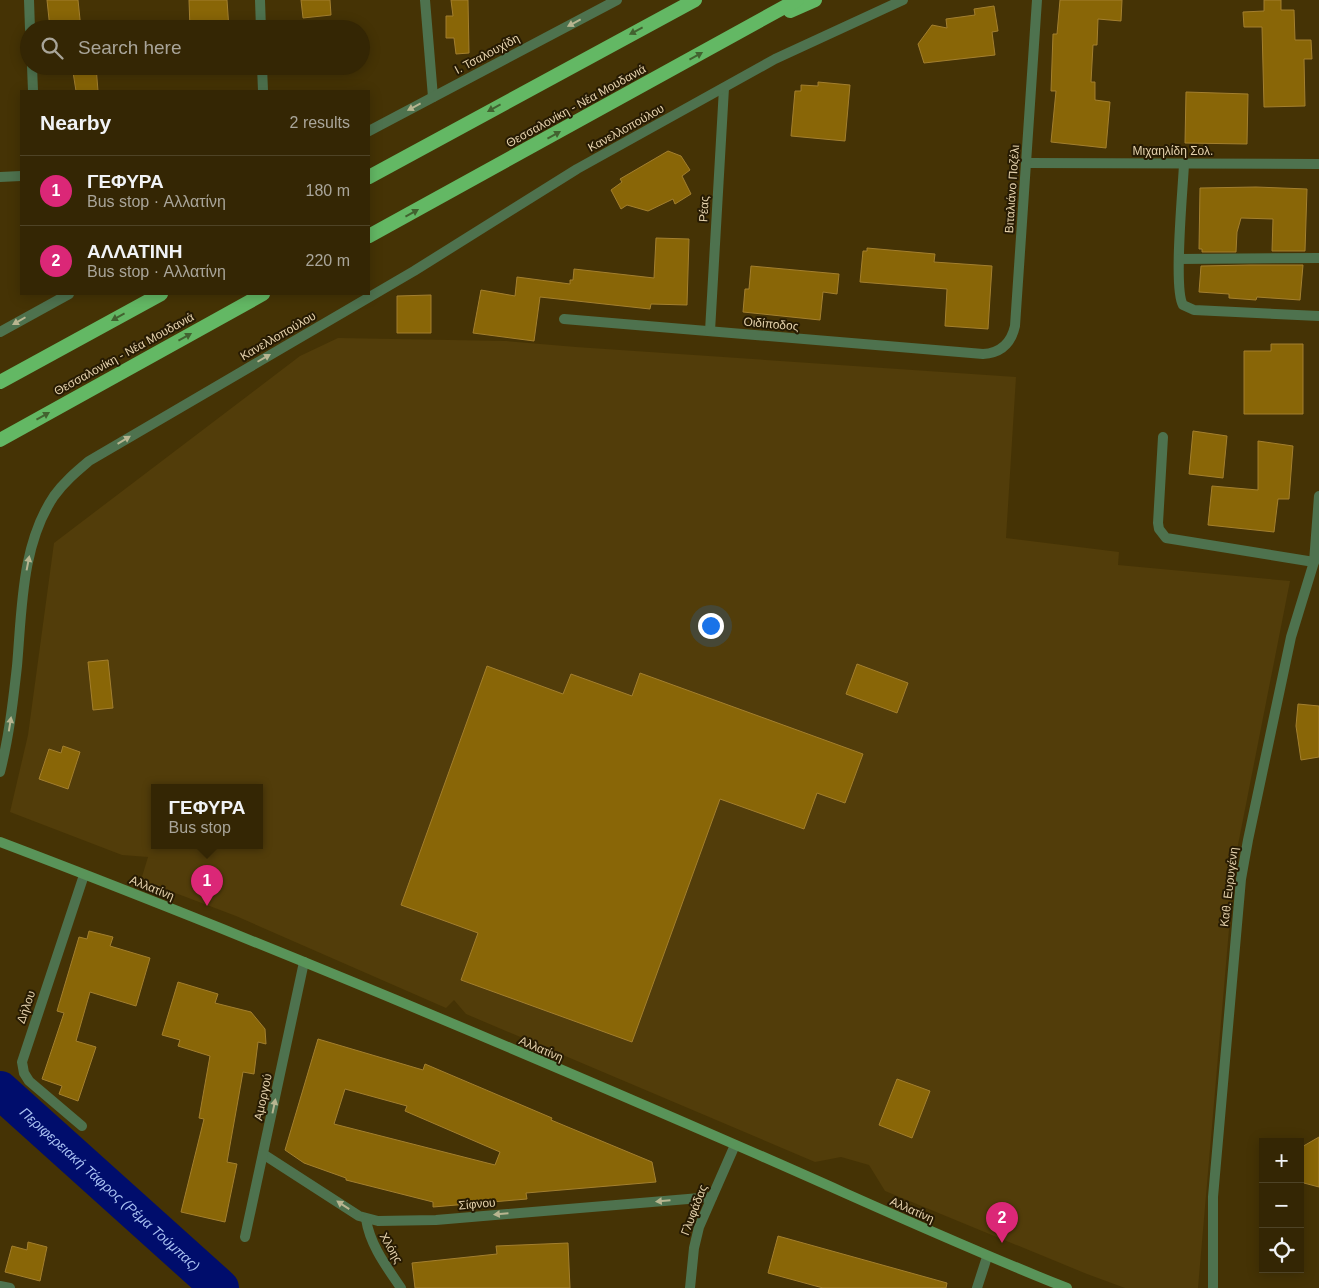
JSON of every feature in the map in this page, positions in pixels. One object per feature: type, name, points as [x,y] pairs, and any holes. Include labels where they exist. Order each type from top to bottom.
[{"type":"highway","points":[[370,176],[695,0]]},
{"type":"highway","name":"Θεσσαλονίκη - Νέα Μουδανιά","points":[[370,235],[797,0]]},
{"type":"highway","points":[[721,42],[815,0]]},
{"type":"highway","points":[[0,382],[159,295]]},
{"type":"highway","name":"Θεσσαλονίκη - Νέα Μουδανιά","points":[[0,440],[261,295]]},
{"type":"main road","name":"Αλλατίνη","points":[[0,842],[304,962],[735,1145],[987,1257],[1067,1288]]},
{"type":"street","points":[[28,0],[29,20]]},
{"type":"street","points":[[260,0],[261,20]]},
{"type":"street","points":[[425,0],[432,97]]},
{"type":"street","name":"Κανελλοπούλου","points":[[0,772],[11,725],[22,603],[32,545],[50,504],[68,478],[104,452],[414,271],[577,170],[776,59],[903,0]]},
{"type":"street","name":"Βιταλιάνο Ποζέλι","points":[[976,353],[983,354],[998,351],[1010,341],[1013,334],[1027,163],[1037,0]]},
{"type":"street","name":"Ι. Τσαλουχίδη","points":[[370,130],[614,1]]},
{"type":"street","points":[[32,75],[33,90]]},
{"type":"street","points":[[262,75],[263,90]]},
{"type":"street","name":"Ρέας","points":[[710,331],[724,88]]},
{"type":"street","name":"Μιχαηλίδη Σολ.","points":[[1027,163],[1319,164]]},
{"type":"street","points":[[1184,164],[1179,259],[1180,300],[1188,309],[1319,316]]},
{"type":"street","points":[[0,177],[20,176]]},
{"type":"street","points":[[1179,259],[1319,258]]},
{"type":"street","points":[[47,295],[48,305]]},
{"type":"street","points":[[0,332],[67,295]]},
{"type":"street","name":"Οιδίποδος","points":[[564,319],[976,353]]},
{"type":"street","points":[[1163,436],[1158,523],[1159,529],[1166,538],[1314,562]]},
{"type":"street","name":"Καθ. Ευρυγένη","points":[[1213,1288],[1213,1197],[1242,873],[1291,638],[1314,562],[1319,496]]},
{"type":"street","name":"Δήλου","points":[[82,1126],[29,1081],[24,1073],[22,1062],[84,875]]},
{"type":"street","name":"Αμοργού","points":[[245,1237],[304,962]]},
{"type":"street","name":"Γλυφάδας","points":[[690,1288],[696,1238],[735,1145]]},
{"type":"street","name":"Σίφνου","points":[[263,1154],[366,1218],[392,1221],[436,1220],[712,1197]]},
{"type":"street","name":"Χλόης","points":[[366,1218],[370,1237],[376,1250],[401,1288]]},
{"type":"street","points":[[978,1288],[987,1257]]},
{"type":"street","points":[[0,1286],[10,1288]]},
{"type":"shaded area","points":[[338,338],[506,341],[1016,377],[1006,538],[1119,552],[1118,565],[1290,581],[1235,860],[1198,1288],[1125,1288],[1087,1274],[885,1191],[869,1165],[841,1157],[815,1162],[466,1014],[454,1000],[446,1008],[236,916],[141,880],[148,857],[122,855],[10,812],[28,735],[54,543],[300,356]]},
{"type":"building","points":[[47,0],[78,0],[80,20],[49,20]]},
{"type":"building","points":[[189,0],[227,0],[228,20],[190,20]]},
{"type":"building","points":[[301,0],[330,0],[331,15],[303,18]]},
{"type":"building","points":[[451,0],[468,0],[469,53],[456,54],[454,38],[446,38],[446,16],[453,16]]},
{"type":"building","points":[[1060,0],[1122,0],[1121,21],[1098,19],[1097,45],[1093,45],[1091,82],[1095,82],[1095,100],[1110,102],[1106,148],[1051,142],[1056,91],[1051,91],[1053,34],[1057,34]]},
{"type":"building","points":[[1264,0],[1281,0],[1281,10],[1294,10],[1295,40],[1311,40],[1312,59],[1304,59],[1305,106],[1264,107],[1262,27],[1244,27],[1243,12],[1264,11]]},
{"type":"building","points":[[994,6],[998,31],[992,32],[995,55],[924,63],[918,44],[932,25],[947,28],[946,19],[975,15],[974,9]]},
{"type":"building","points":[[73,75],[97,75],[98,90],[76,90]]},
{"type":"building","points":[[818,82],[850,85],[845,141],[791,136],[795,91],[801,91],[801,85],[818,86]]},
{"type":"building","points":[[1186,92],[1248,94],[1247,144],[1185,143]]},
{"type":"building","points":[[668,151],[681,156],[690,170],[682,176],[691,194],[675,204],[673,199],[648,211],[627,205],[621,209],[611,190],[622,182],[620,179]]},
{"type":"building","points":[[1256,187],[1307,189],[1305,251],[1272,251],[1273,219],[1241,218],[1237,232],[1236,252],[1202,252],[1202,249],[1199,249],[1200,188]]},
{"type":"building","points":[[656,238],[689,239],[687,305],[651,304],[650,309],[540,297],[534,341],[473,333],[481,290],[515,296],[517,277],[570,284],[570,280],[573,280],[574,269],[654,278]]},
{"type":"building","points":[[867,248],[935,254],[934,262],[992,266],[988,329],[945,326],[947,289],[860,282],[863,251],[867,251]]},
{"type":"building","points":[[1303,265],[1300,300],[1257,297],[1256,300],[1229,298],[1229,294],[1199,292],[1201,266]]},
{"type":"building","points":[[751,266],[839,274],[837,294],[823,292],[820,320],[743,312],[745,289],[749,289]]},
{"type":"building","points":[[431,295],[431,333],[397,333],[397,296]]},
{"type":"building","points":[[1271,344],[1303,344],[1303,414],[1244,414],[1244,351],[1271,351]]},
{"type":"building","points":[[1193,431],[1227,436],[1223,478],[1189,474]]},
{"type":"building","points":[[1258,441],[1293,446],[1289,499],[1278,499],[1274,532],[1208,525],[1212,486],[1258,490]]},
{"type":"building","points":[[108,660],[113,708],[93,710],[88,662]]},
{"type":"building","points":[[857,664],[908,683],[897,713],[846,694]]},
{"type":"building","points":[[487,666],[563,694],[571,674],[632,696],[640,673],[863,754],[845,803],[817,793],[804,829],[720,799],[632,1042],[461,980],[478,933],[401,905]]},
{"type":"building","points":[[1298,704],[1319,706],[1319,757],[1301,760],[1296,726]]},
{"type":"building","points":[[63,746],[80,752],[68,789],[39,779],[49,749],[61,753]]},
{"type":"building","points":[[89,931],[113,937],[110,946],[150,958],[136,1006],[90,992],[76,1041],[96,1047],[78,1101],[59,1094],[62,1086],[42,1079],[64,1013],[57,1011],[79,937],[87,939]]},
{"type":"building","points":[[178,982],[218,994],[215,1003],[251,1012],[265,1029],[266,1044],[258,1042],[254,1074],[243,1072],[227,1162],[237,1164],[225,1222],[181,1212],[204,1119],[199,1118],[210,1056],[178,1046],[180,1040],[162,1035]]},
{"type":"building","points":[[318,1039],[423,1070],[425,1064],[652,1162],[656,1182],[526,1193],[527,1199],[433,1207],[433,1202],[346,1180],[346,1178],[304,1163],[285,1150]],"holes":[[[345,1089],[407,1106],[405,1111],[500,1152],[495,1165],[334,1124]]]},
{"type":"building","points":[[897,1079],[930,1091],[912,1138],[879,1125]]},
{"type":"building","points":[[1319,1137],[1319,1187],[1304,1183],[1304,1146]]},
{"type":"building","points":[[778,1236],[947,1283],[946,1288],[823,1288],[768,1273]]},
{"type":"building","points":[[28,1242],[47,1247],[40,1281],[5,1272],[12,1246],[27,1250]]},
{"type":"building","points":[[568,1243],[570,1288],[415,1288],[412,1263],[497,1254],[496,1246]]},
{"type":"waterway","name":"Περιφερειακή Τάφρος (Ρέμα Τούμπας)","points":[[0,1090],[220,1288]]},
{"type":"place","name":"ΓΕΦΥΡΑ","points":[[207,906]]},
{"type":"place","name":"ΑΛΛΑΤΙΝΗ","points":[[1002,1243]]}]
